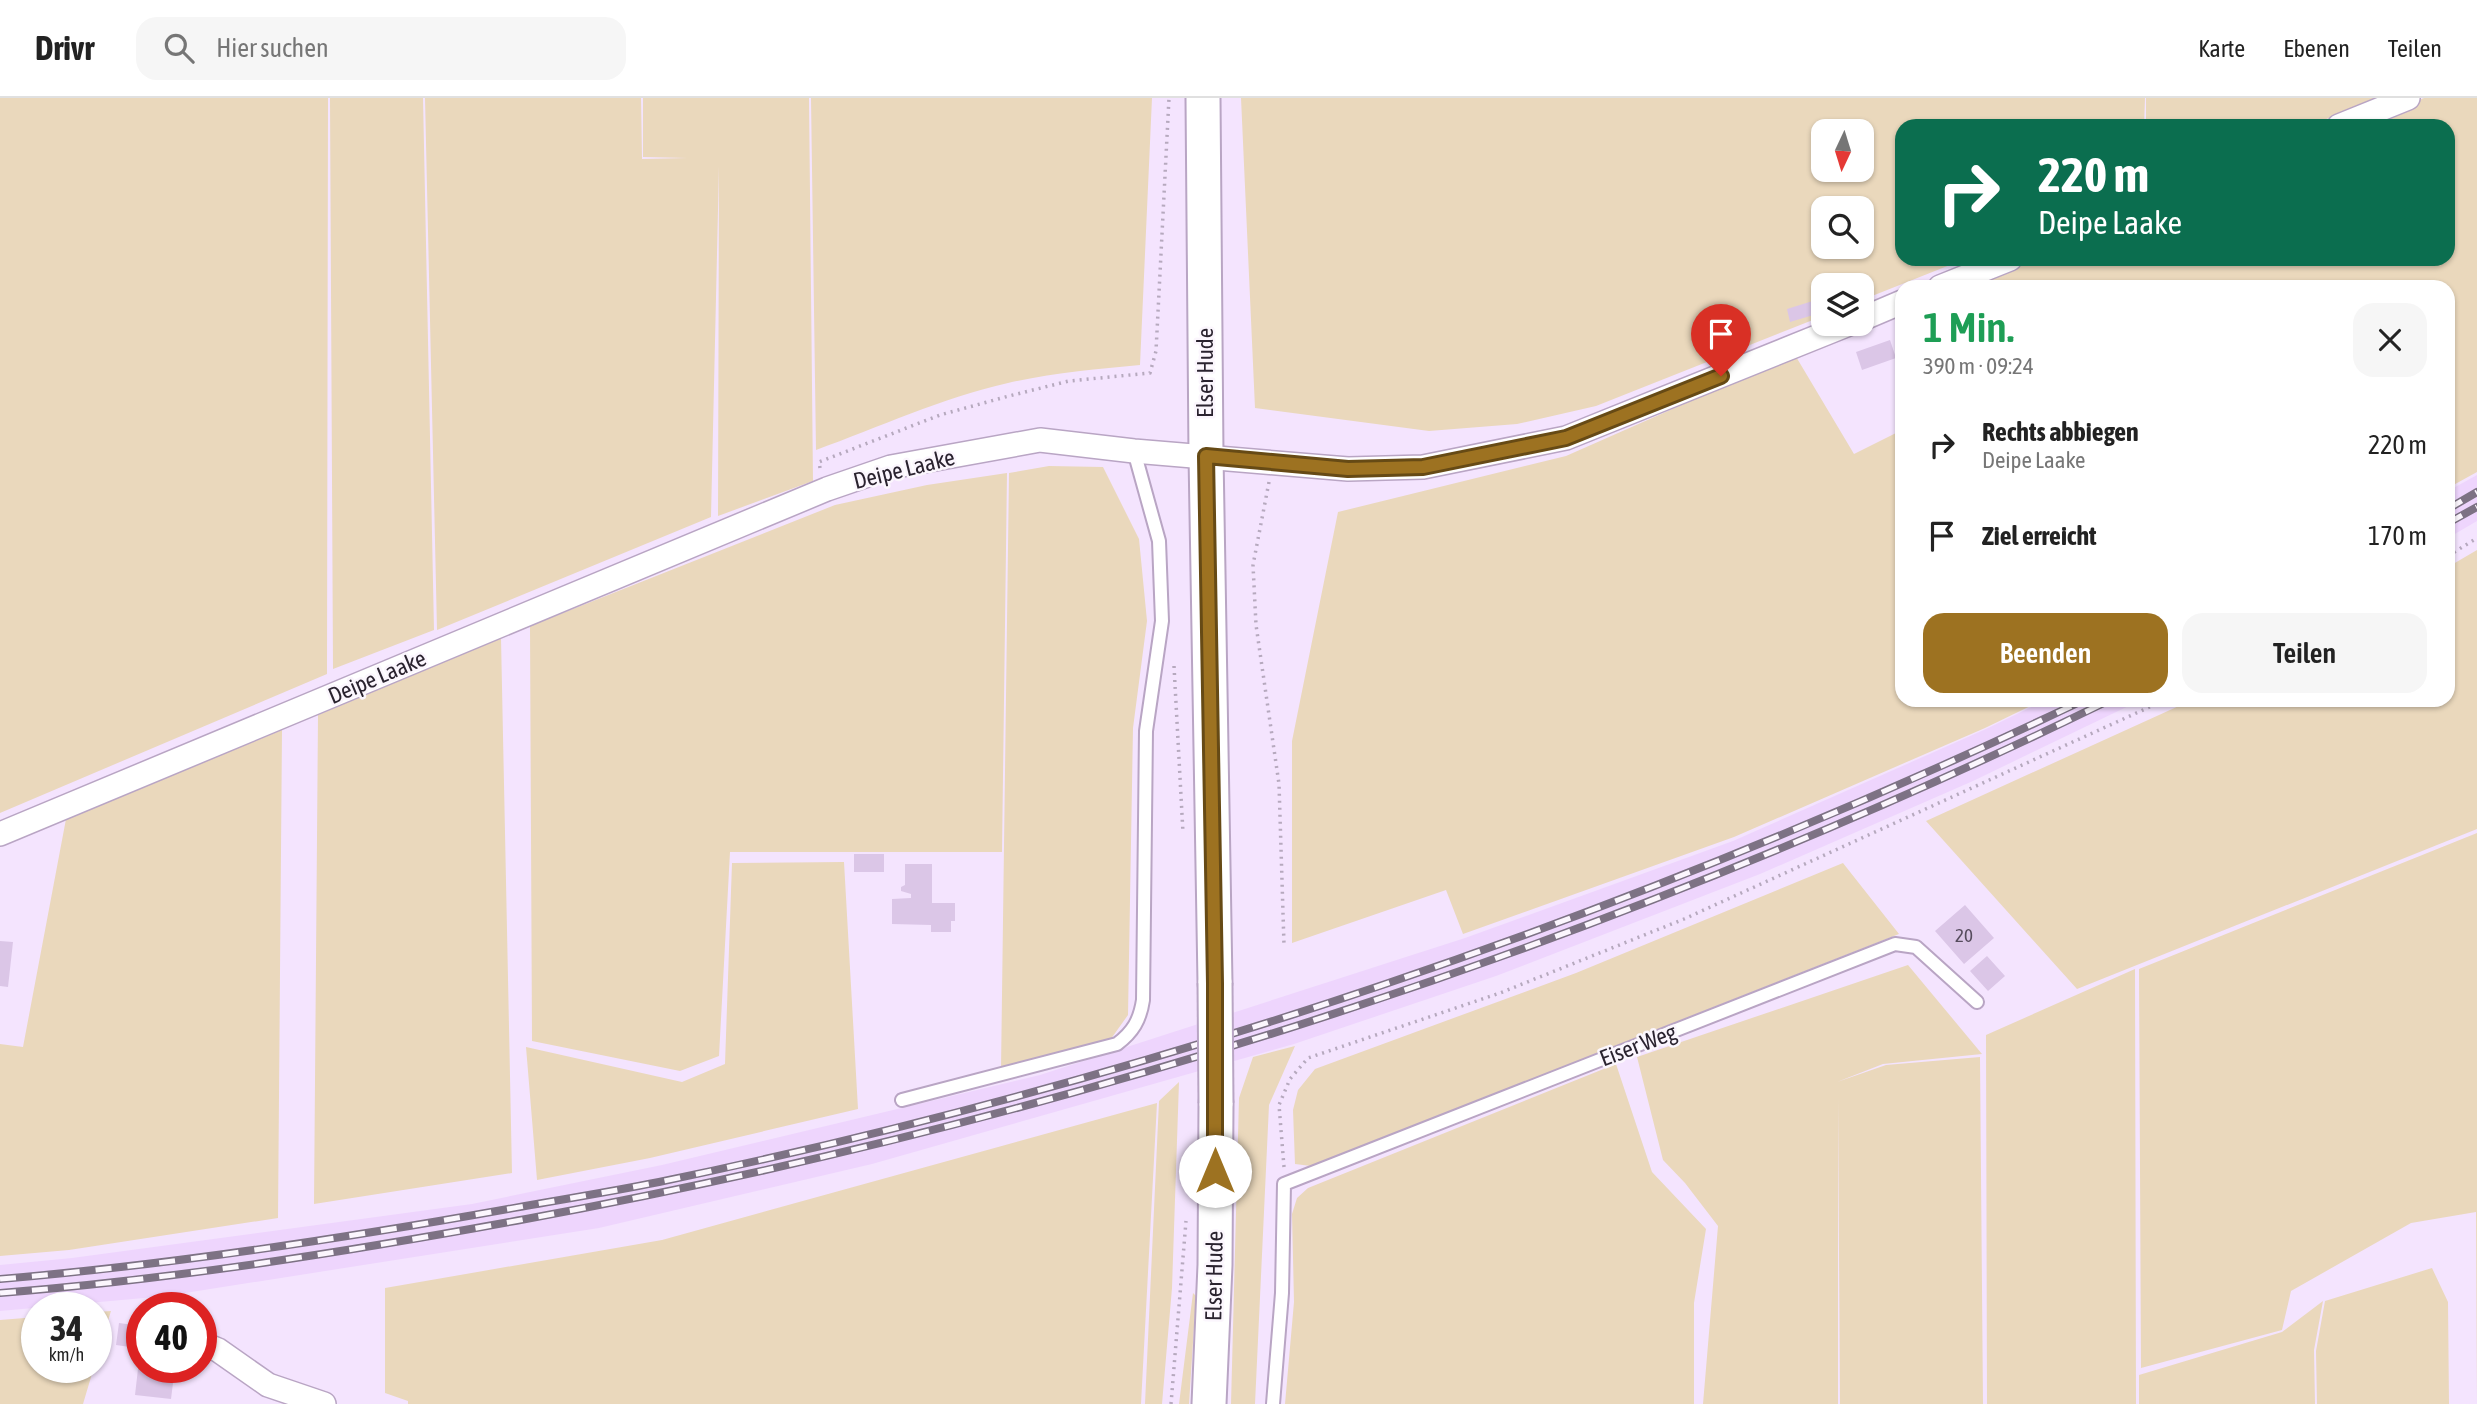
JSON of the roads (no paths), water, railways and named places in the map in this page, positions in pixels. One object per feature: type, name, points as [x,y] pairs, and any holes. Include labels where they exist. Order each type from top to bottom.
[{"type":"street","name":"Elser Hude","points":[[1203,98],[1216,1102],[1215,1265],[1209,1404]]},
{"type":"street","points":[[2356,119],[2409,98]]},
{"type":"street","points":[[1958,280],[1992,266]]},
{"type":"street","points":[[1874,313],[1895,305]]},
{"type":"street","name":"Deipe Laake","points":[[0,834],[827,489],[891,467],[1041,440],[1134,451],[1348,469],[1423,467],[1566,438],[1819,336]]},
{"type":"street","points":[[217,1350],[268,1385],[324,1404]]},
{"type":"lane","points":[[902,1100],[1117,1044],[1128,1036],[1141,1013],[1146,731],[1162,621],[1159,541],[1134,451]]},
{"type":"lane","name":"Eiser Weg","points":[[1273,1404],[1282,1293],[1284,1184],[1895,944],[1916,947],[1977,1002]]},
{"type":"railway","points":[[2455,505],[2477,492]]},
{"type":"railway","points":[[2455,519],[2477,507]]},
{"type":"railway","points":[[0,1279],[255,1250],[603,1193],[843,1141],[1026,1094],[1207,1042],[1386,984],[1564,921],[1913,779],[2069,707]]},
{"type":"railway","points":[[0,1293],[264,1263],[526,1219],[731,1178],[934,1130],[1136,1075],[1336,1013],[1533,945],[1728,870],[1921,788],[2095,707]]}]
